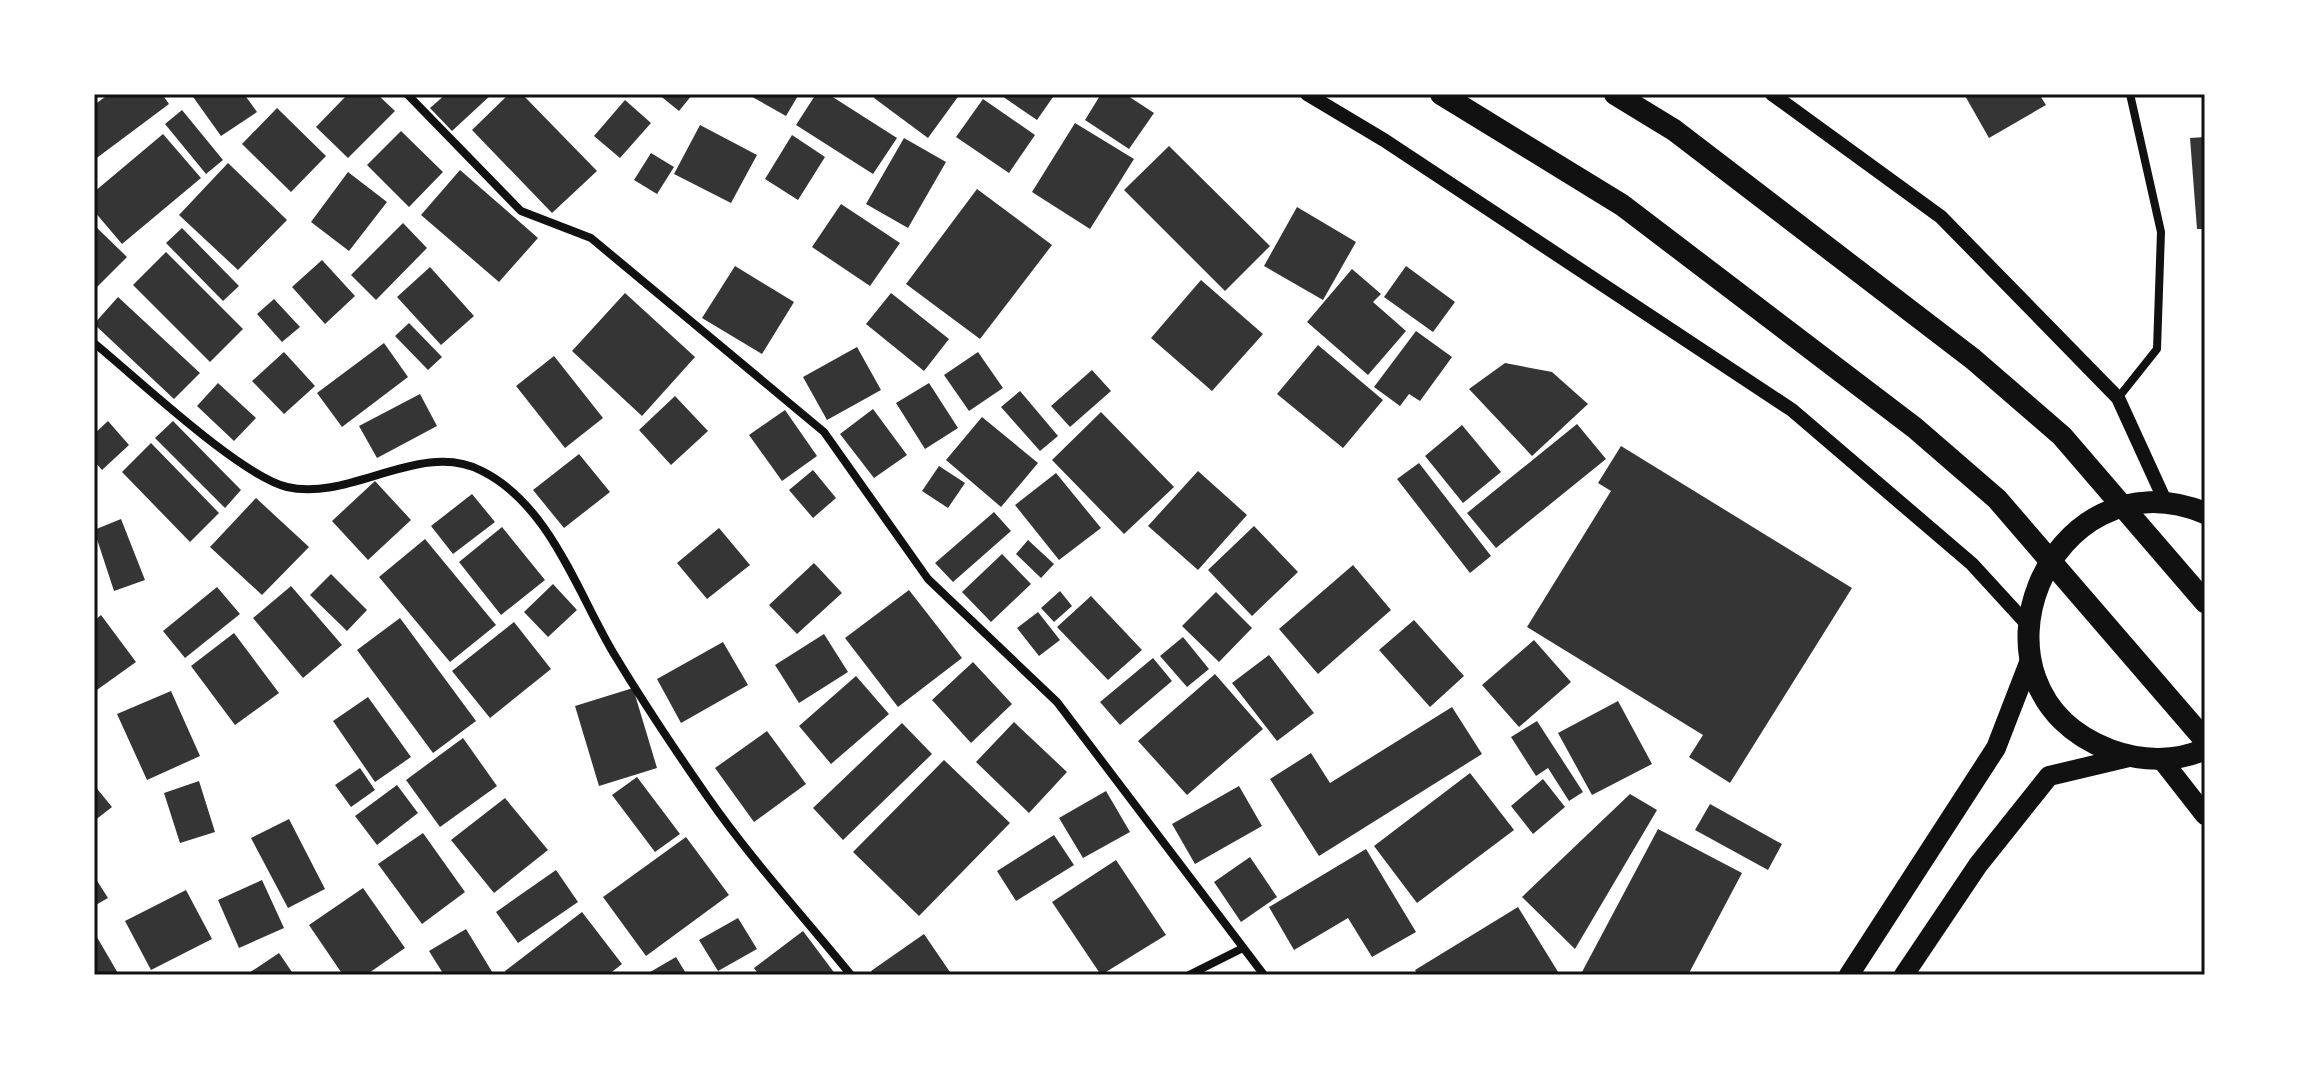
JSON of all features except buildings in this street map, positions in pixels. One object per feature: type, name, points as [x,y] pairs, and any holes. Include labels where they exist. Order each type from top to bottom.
[{"type":"highway","points":[[1441,94],[1622,205],[1915,428],[1997,499],[2205,740]]},
{"type":"highway","points":[[1615,94],[1674,130],[1984,368],[2062,436],[2205,602]]},
{"type":"highway","points":[[2204,512],[2166,503],[2124,507],[2086,524],[2055,552],[2034,589],[2027,624],[2030,660],[2043,694],[2065,723],[2094,744],[2129,757],[2162,760],[2205,749]]},
{"type":"main road","points":[[1849,975],[1996,748],[2030,660]]},
{"type":"main road","points":[[1904,975],[1978,865],[2049,776],[2129,757]]},
{"type":"main road","points":[[2162,760],[2205,815]]},
{"type":"street","points":[[407,94],[521,211],[591,238],[824,432],[928,579],[1057,702],[1264,975]]},
{"type":"street","points":[[1307,94],[1384,140],[1792,410],[1972,564],[2027,624]]},
{"type":"street","points":[[1772,94],[1941,217],[2118,398],[2166,503]]},
{"type":"street","points":[[2118,398],[2157,349],[2161,232],[2130,94]]},
{"type":"street","points":[[94,343],[247,469],[286,487],[312,489],[437,462],[479,469],[509,487],[535,513],[615,656],[709,799],[851,975]]},
{"type":"street","points":[[1189,975],[1243,948]]}]
